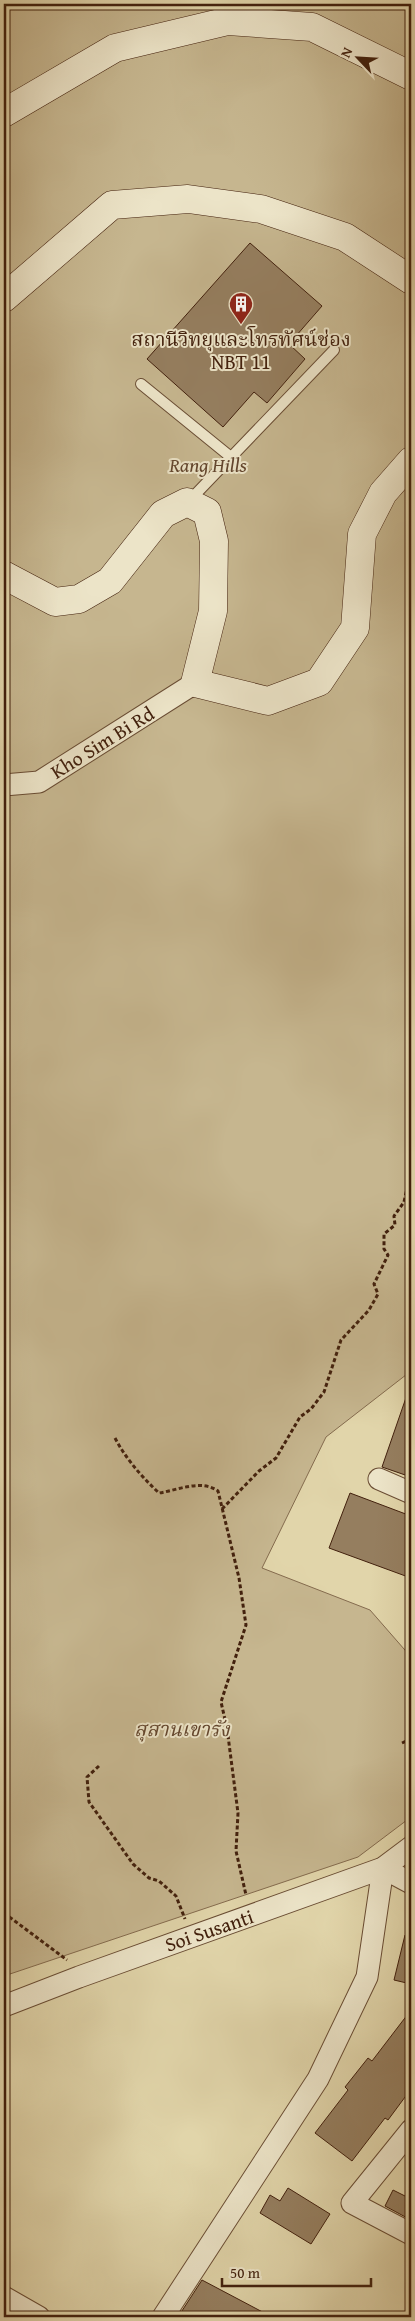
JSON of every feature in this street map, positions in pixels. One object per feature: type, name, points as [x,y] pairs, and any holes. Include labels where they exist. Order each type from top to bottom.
[{"type":"street","points":[[4,113],[115,48],[228,20],[312,26],[411,76]]},
{"type":"street","points":[[4,298],[112,206],[188,199],[262,209],[345,237],[411,280]]},
{"type":"street","points":[[4,575],[55,602],[79,599],[110,581],[163,514],[187,502],[207,512],[214,541],[213,611],[195,683],[268,701],[319,682],[355,628],[362,534],[383,493],[411,461]]},
{"type":"street","name":"Kho Sim Bi Rd","points":[[4,785],[39,782],[195,683]]},
{"type":"street","points":[[379,1479],[411,1493]]},
{"type":"street","name":"Soi Susanti","points":[[4,2006],[79,1976],[384,1868],[411,1847]]},
{"type":"street","points":[[163,2317],[318,2079],[367,1977],[384,1868],[411,1883]]},
{"type":"street","points":[[411,2130],[352,2203],[411,2234]]},
{"type":"street","points":[[4,2297],[39,2317]]},
{"type":"lane","points":[[187,502],[232,458],[334,350]]},
{"type":"lane","points":[[141,384],[232,458]]},
{"type":"path","points":[[222,1510],[253,1478],[276,1458],[300,1417],[311,1409],[324,1392],[341,1340],[369,1310],[378,1294],[374,1284],[388,1255],[384,1249],[384,1234],[395,1224],[394,1216],[404,1202],[411,1170]]},
{"type":"path","points":[[115,1438],[123,1454],[159,1493],[194,1485],[209,1485],[218,1491],[239,1578],[246,1625],[222,1702],[228,1728],[238,1814],[236,1851],[239,1871],[252,1915]]},
{"type":"path","points":[[402,1743],[411,1739]]},
{"type":"path","points":[[99,1766],[87,1778],[89,1802],[133,1864],[148,1878],[160,1881],[176,1896],[192,1936]]},
{"type":"path","points":[[4,1913],[68,1961],[79,1976]]},
{"type":"green space","name":"Rang Hills","points":[[4,4],[411,4],[411,1371],[326,1437],[262,1568],[370,1610],[411,1657],[411,1817],[358,1857],[4,1976]]},
{"type":"building","name":"สถานีวิทยุและโทรทัศน์ช่อง NBT 11","points":[[250,243],[322,306],[289,344],[305,359],[267,403],[254,392],[223,427],[147,359]]},
{"type":"building","points":[[409,1389],[411,1389],[411,1477],[382,1467]]},
{"type":"building","points":[[350,1493],[411,1516],[411,1578],[329,1548]]},
{"type":"building","points":[[405,1935],[411,1936],[411,1984],[394,1980]]},
{"type":"building","points":[[411,2010],[411,2089],[388,2120],[385,2118],[352,2161],[315,2133],[348,2090],[345,2087],[368,2058],[372,2061]]},
{"type":"building","points":[[288,2188],[330,2214],[311,2244],[260,2213],[270,2195],[280,2201]]},
{"type":"building","points":[[393,2190],[411,2199],[411,2220],[385,2206]]},
{"type":"building","points":[[202,2280],[272,2317],[178,2317]]},
{"type":"place","name":"สถานีวิทยุและโทรทัศน์ช่อง NBT 11","points":[[241,325]]},
{"type":"park label","name":"สุสานเขารัง","points":[[182,1728]]}]
